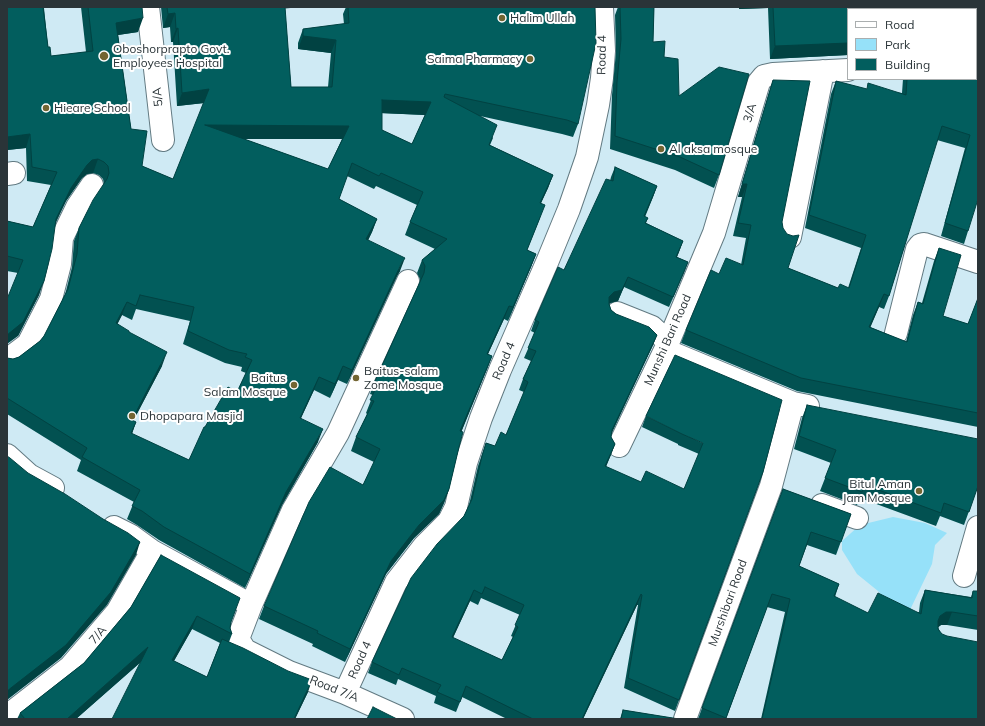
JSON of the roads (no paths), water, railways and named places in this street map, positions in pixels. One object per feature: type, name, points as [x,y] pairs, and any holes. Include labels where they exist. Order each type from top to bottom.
[{"type":"street","name":"5/A","points":[[148,7],[163,140]]},
{"type":"street","name":"Road 4","points":[[345,692],[394,585],[424,546],[449,521],[456,507],[466,463],[481,418],[569,209],[587,157],[598,105],[604,52],[602,7]]},
{"type":"street","name":"3/A","points":[[714,233],[759,82],[764,76],[773,74],[847,70]]},
{"type":"street","points":[[790,237],[823,71]]},
{"type":"street","points":[[7,360],[28,344],[51,299],[60,264],[62,238],[77,207],[92,185]]},
{"type":"street","name":"Munshi Bari Road","points":[[619,446],[667,346],[714,233]]},
{"type":"street","points":[[896,333],[917,249],[920,245],[924,244],[978,262]]},
{"type":"street","points":[[99,518],[130,535],[152,551],[251,605],[293,510],[338,433],[408,281]]},
{"type":"street","points":[[617,313],[652,327],[667,346],[793,403],[830,410]]},
{"type":"street","name":"Murshibari Road","points":[[685,719],[786,492],[793,403]]},
{"type":"street","points":[[7,455],[29,475],[67,496]]},
{"type":"street","points":[[786,492],[856,518]]},
{"type":"street","points":[[964,576],[978,527]]},
{"type":"street","name":"7/A","points":[[7,716],[70,667],[117,612],[152,551]]},
{"type":"street","name":"Road 7/A","points":[[251,605],[238,639],[245,650],[289,672],[345,692],[403,719]]},
{"type":"place","name":"Halim Ullah","points":[[502,18]]},
{"type":"place","name":"Oboshorprapto Govt. Employees Hospital","points":[[104,56]]},
{"type":"place","name":"Saima Pharmacy","points":[[530,59]]},
{"type":"place","name":"Hieare School","points":[[46,108]]},
{"type":"place","name":"Al aksa mosque","points":[[661,149]]},
{"type":"place","name":"Baitus-salam Zome Mosque","points":[[356,378]]},
{"type":"place","name":"Baitus Salam Mosque","points":[[294,385]]},
{"type":"place","name":"Dhopapara Masjid","points":[[132,416]]},
{"type":"place","name":"Bitul Aman Jam Mosque","points":[[919,491]]}]
